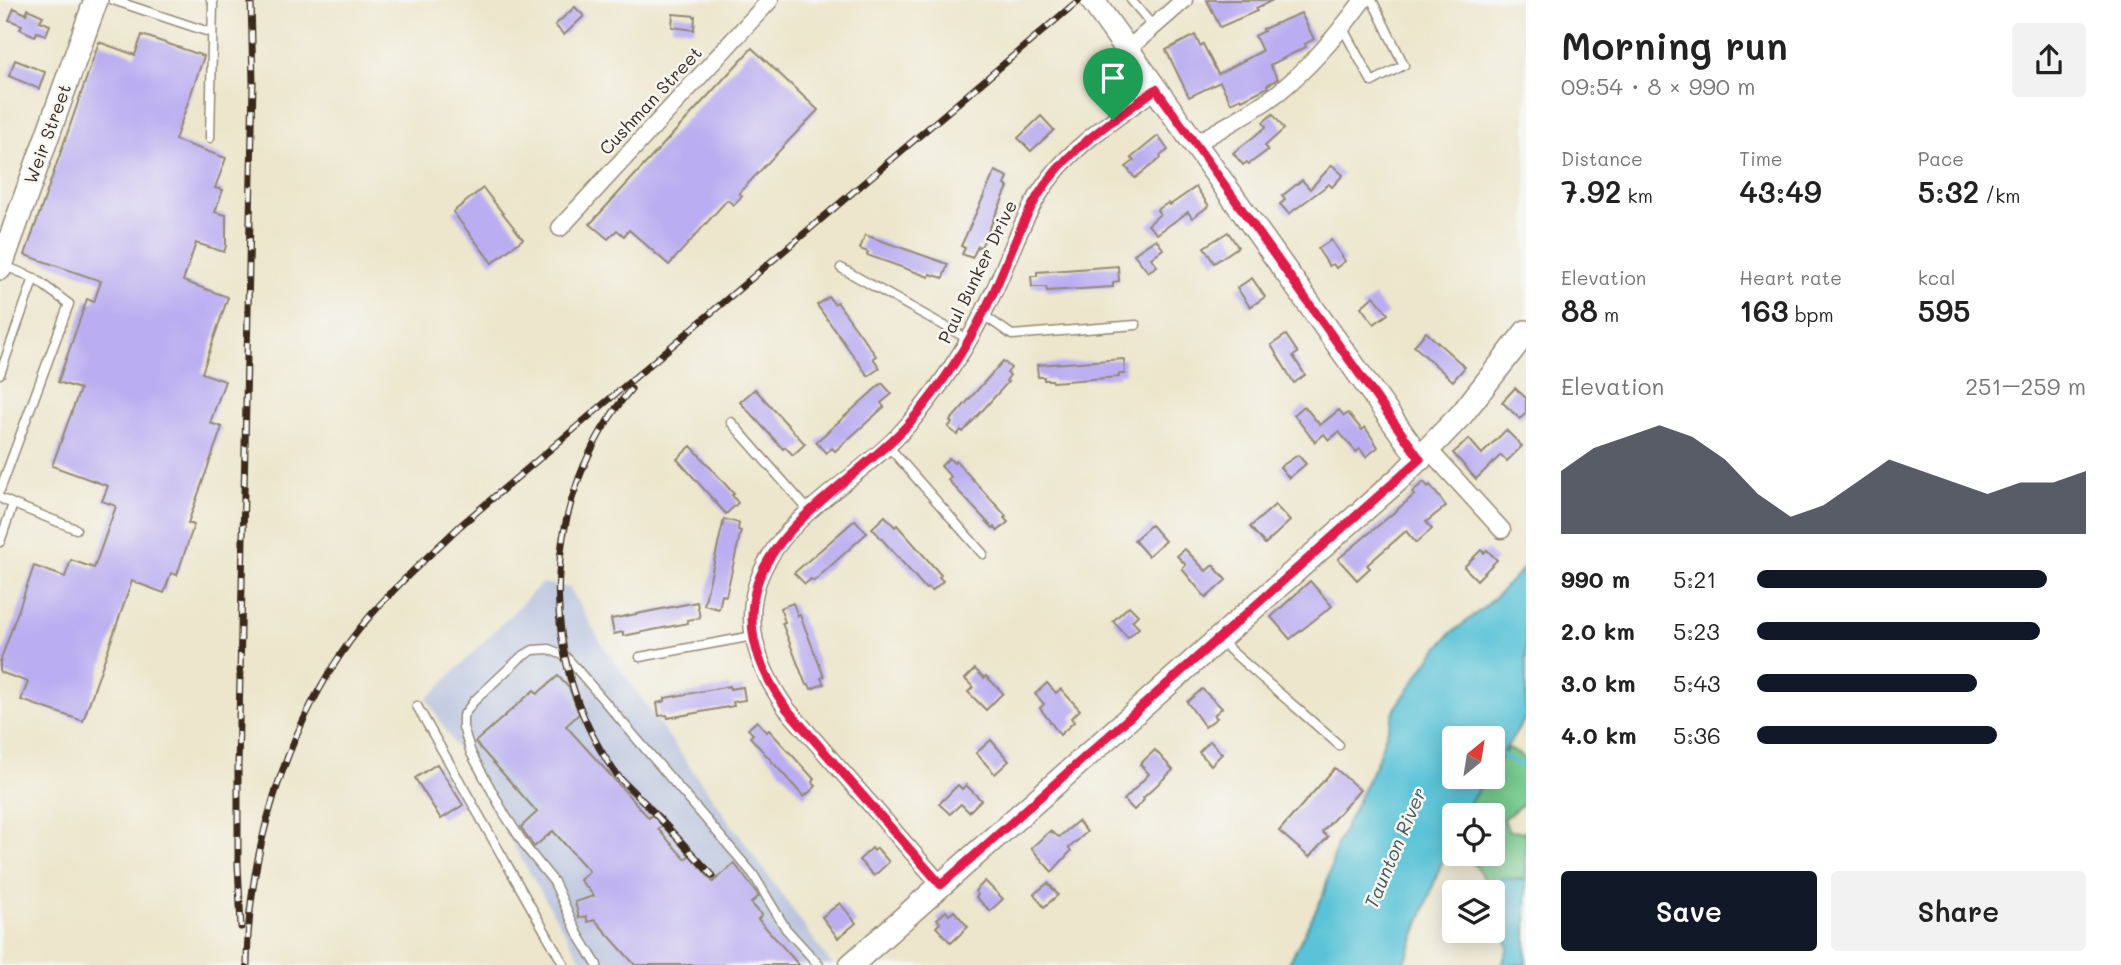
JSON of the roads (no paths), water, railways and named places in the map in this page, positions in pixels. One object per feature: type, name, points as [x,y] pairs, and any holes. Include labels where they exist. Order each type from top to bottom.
[{"type":"street","name":"Weir Street","points":[[1,266],[96,0]]},
{"type":"street","points":[[747,0],[765,6]]},
{"type":"street","points":[[1092,0],[1425,455],[1502,530]]},
{"type":"street","points":[[1128,49],[1184,0]]},
{"type":"street","points":[[1195,144],[1252,111],[1278,92],[1300,73],[1363,0]]},
{"type":"street","name":"Cushman Street","points":[[561,228],[765,6]]},
{"type":"street","name":"Paul Bunker Drive","points":[[941,885],[786,708],[770,686],[753,636],[754,599],[764,568],[782,539],[888,446],[924,406],[982,314],[1020,229],[1051,177],[1094,136],[1156,89]]},
{"type":"street","points":[[851,965],[1425,455],[1482,390],[1526,332]]},
{"type":"lane","points":[[113,0],[136,4],[212,33]]},
{"type":"lane","points":[[210,138],[211,0]]},
{"type":"lane","points":[[1131,0],[1153,26]]},
{"type":"lane","points":[[1342,27],[1372,82],[1404,65],[1372,0]]},
{"type":"lane","points":[[0,491],[69,304],[34,278],[1,266]]},
{"type":"lane","points":[[841,268],[968,339]]},
{"type":"lane","points":[[0,374],[34,278]]},
{"type":"lane","points":[[982,314],[1012,335],[1136,325]]},
{"type":"lane","points":[[731,422],[810,512]]},
{"type":"lane","points":[[888,446],[983,554]]},
{"type":"lane","points":[[0,498],[76,529]]},
{"type":"lane","points":[[0,542],[13,503]]},
{"type":"lane","points":[[640,657],[753,636]]},
{"type":"lane","points":[[1220,636],[1230,650],[1339,745]]},
{"type":"lane","points":[[597,965],[578,934],[554,882],[528,850],[471,753],[463,727],[463,716],[474,701],[521,657],[533,650],[548,649],[565,656],[753,874],[786,929],[819,965]]},
{"type":"lane","points":[[417,706],[564,965]]},
{"type":"water","name":"Taunton River","points":[[1526,566],[1526,717],[1505,750],[1505,726],[1442,726],[1442,789],[1479,789],[1469,803],[1442,803],[1442,862],[1404,965],[1288,965],[1323,896],[1337,844],[1376,763],[1395,709],[1450,634],[1486,606]]},
{"type":"water","points":[[1503,878],[1526,881],[1526,965],[1502,965],[1508,947],[1505,939],[1505,880],[1500,880]]},
{"type":"waterway","points":[[1505,757],[1526,768]]},
{"type":"railway","points":[[241,927],[238,767],[253,83],[251,0]]},
{"type":"railway","points":[[247,965],[254,880],[274,796],[289,754],[327,677],[350,641],[375,610],[460,526],[1079,0]]},
{"type":"railway","points":[[631,389],[601,431],[579,478],[565,527],[559,577],[560,628],[570,678],[588,726],[614,771],[713,876]]}]
